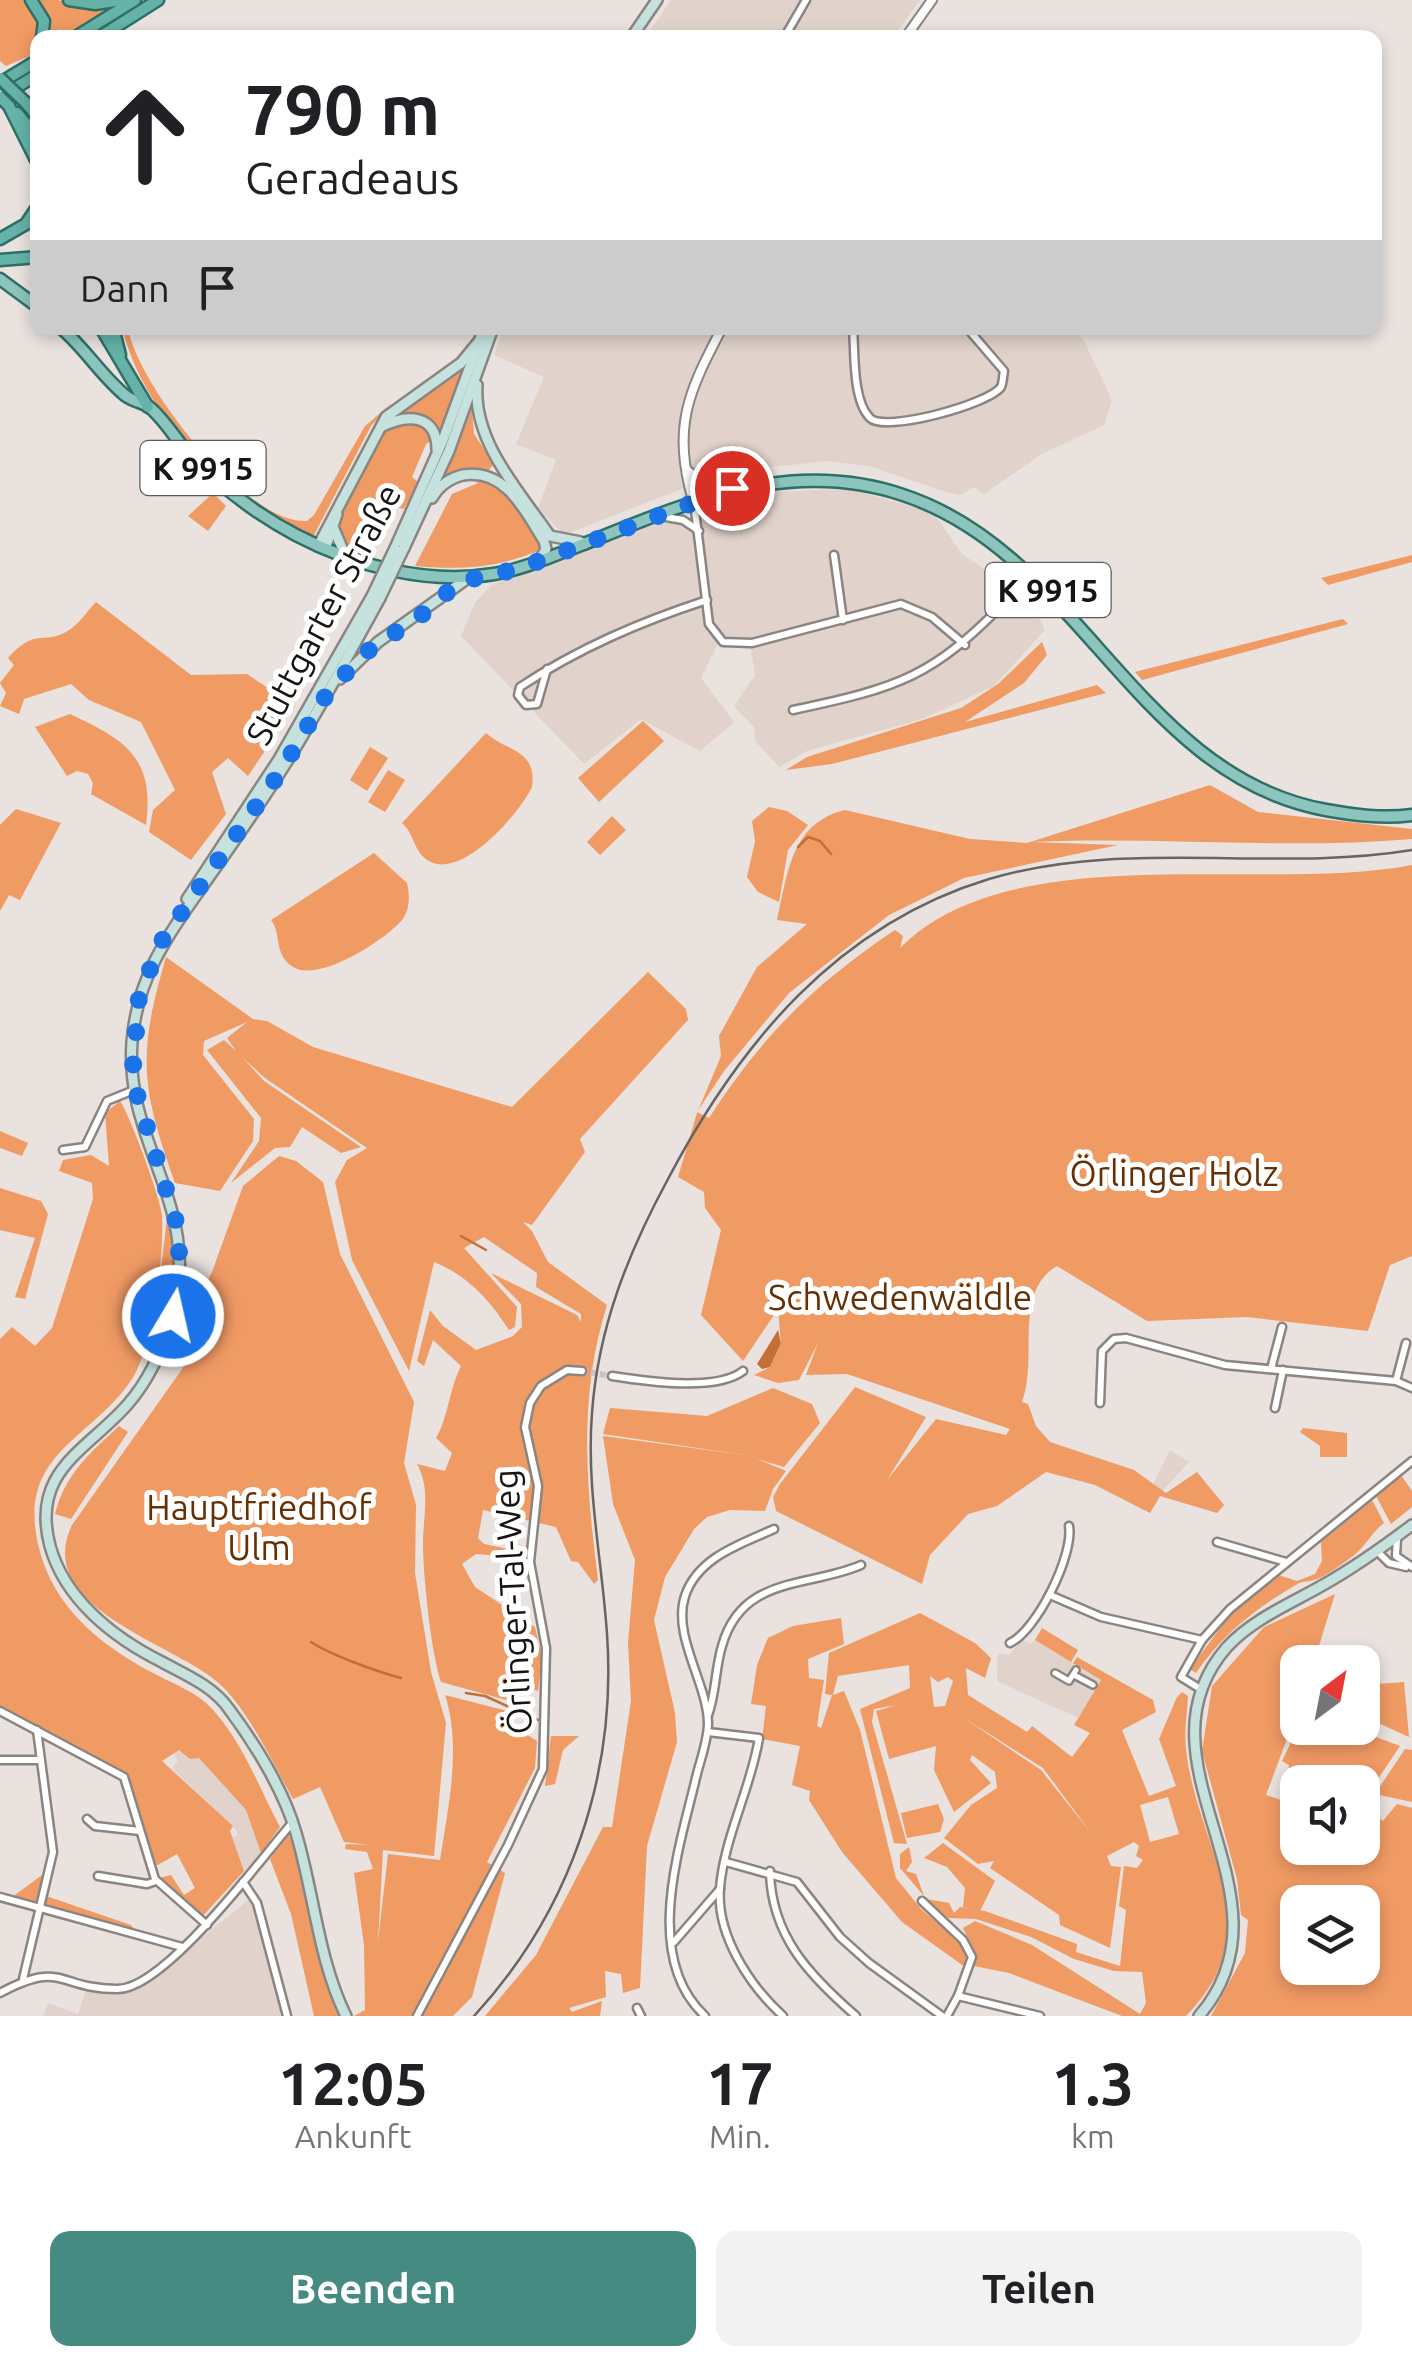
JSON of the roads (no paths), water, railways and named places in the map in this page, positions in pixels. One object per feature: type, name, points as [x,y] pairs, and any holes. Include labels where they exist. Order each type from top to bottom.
[{"type":"highway","points":[[30,0],[44,21],[43,30]]},
{"type":"highway","points":[[68,0],[95,4],[121,0]]},
{"type":"highway","points":[[87,30],[135,0]]},
{"type":"highway","points":[[111,30],[158,0]]},
{"type":"highway","points":[[20,71],[30,58]]},
{"type":"highway","points":[[30,65],[0,81],[30,107]]},
{"type":"highway","points":[[30,80],[3,100],[30,131]]},
{"type":"highway","points":[[21,123],[30,145]]},
{"type":"highway","points":[[0,240],[30,218]]},
{"type":"highway","points":[[0,260],[30,258]]},
{"type":"highway","name":"K 9915","points":[[105,335],[148,406]]},
{"type":"highway","name":"K 9915","points":[[115,335],[122,366]]},
{"type":"main road","points":[[637,30],[657,0]]},
{"type":"main road","points":[[0,279],[30,302]]},
{"type":"main road","points":[[69,335],[120,390],[148,406]]},
{"type":"main road","name":"Stuttgarter Straße","points":[[399,548],[481,335]]},
{"type":"main road","name":"Stuttgarter Straße","points":[[182,911],[281,771],[328,692],[449,450],[490,335]]},
{"type":"main road","points":[[322,548],[378,428],[395,408],[461,363],[479,341]]},
{"type":"main road","points":[[480,364],[476,398],[485,437],[558,554]]},
{"type":"main road","name":"K 9915","points":[[148,406],[188,454],[230,492],[322,548],[403,573],[472,576],[539,561],[732,488],[785,480],[849,483],[903,494],[936,508],[1010,552],[1058,600],[1152,708],[1214,764],[1266,792],[1314,808],[1374,817],[1412,815]]},
{"type":"main road","points":[[378,428],[405,417],[421,420],[434,434],[437,452]]},
{"type":"main road","points":[[399,548],[436,490],[454,478],[480,474],[502,483],[520,504],[544,540],[546,549],[539,561]]},
{"type":"main road","points":[[322,548],[334,529],[337,510]]},
{"type":"main road","points":[[334,529],[346,557]]},
{"type":"main road","points":[[550,536],[569,543],[588,542]]},
{"type":"main road","points":[[328,692],[365,653],[423,613],[458,582],[472,576]]},
{"type":"main road","name":"Stuttgarter Straße","points":[[346,2016],[330,1976],[293,1822],[226,1704],[204,1685],[136,1648],[98,1620],[68,1585],[49,1541],[46,1512],[58,1475],[74,1451],[119,1413],[141,1387],[161,1349],[177,1299],[181,1260],[177,1220],[134,1090],[132,1037],[141,989],[155,953],[376,597]]},
{"type":"main road","points":[[1199,2016],[1229,1966],[1236,1919],[1196,1759],[1195,1723],[1202,1690],[1220,1656],[1245,1630],[1378,1552],[1412,1525]]},
{"type":"street","points":[[789,30],[806,0]]},
{"type":"street","points":[[911,30],[932,0]]},
{"type":"street","points":[[719,335],[684,412],[685,468],[701,533],[712,632],[730,644],[752,644],[902,604],[932,617],[964,644]]},
{"type":"street","points":[[853,335],[863,407],[871,418],[888,426],[984,400],[1000,386],[1004,372],[973,335]]},
{"type":"street","points":[[685,468],[700,481],[732,488]]},
{"type":"street","points":[[654,516],[683,520],[701,533]]},
{"type":"street","points":[[834,555],[843,620]]},
{"type":"street","points":[[793,710],[898,685],[964,644],[1010,598]]},
{"type":"street","points":[[547,670],[537,704],[526,705],[518,696],[520,687],[547,670],[613,633],[707,600]]},
{"type":"street","points":[[62,1150],[75,1152],[88,1145],[106,1101],[134,1090]]},
{"type":"street","points":[[1271,1369],[1282,1327]]},
{"type":"street","points":[[1100,1403],[1102,1350],[1120,1338],[1215,1364],[1396,1381],[1412,1388]]},
{"type":"street","points":[[1396,1381],[1406,1343]]},
{"type":"street","name":"Örlinger-Tal-Weg","points":[[416,2016],[503,1855],[542,1769],[546,1648],[530,1562],[538,1486],[525,1427],[530,1403],[541,1386],[567,1370],[582,1371]]},
{"type":"street","points":[[1274,1408],[1283,1370]]},
{"type":"street","points":[[612,1376],[689,1382],[735,1377],[743,1371]]},
{"type":"street","points":[[1202,1690],[1181,1677],[1202,1640],[1230,1608],[1412,1461]]},
{"type":"street","points":[[1010,1643],[1021,1638],[1050,1595],[1071,1537],[1069,1526]]},
{"type":"street","points":[[708,1716],[682,1622],[688,1586],[718,1556],[774,1529]]},
{"type":"street","points":[[1398,1536],[1395,1554],[1412,1568]]},
{"type":"street","points":[[1216,1542],[1287,1562]]},
{"type":"street","points":[[1378,1552],[1391,1564],[1412,1568]]},
{"type":"street","points":[[706,2016],[683,1987],[669,1924],[680,1842],[708,1732],[724,1640],[753,1598],[789,1581],[861,1565]]},
{"type":"street","points":[[1050,1595],[1113,1621],[1202,1640]]},
{"type":"street","points":[[1056,1673],[1069,1681],[1075,1672],[1093,1685]]},
{"type":"street","points":[[0,1711],[124,1777],[156,1881],[207,1925]]},
{"type":"street","points":[[23,1981],[52,1852],[37,1730]]},
{"type":"street","points":[[708,1732],[760,1738],[720,1889],[732,1948],[757,1991],[783,2016]]},
{"type":"street","points":[[0,1760],[40,1760]]},
{"type":"street","points":[[87,1819],[95,1826],[140,1831]]},
{"type":"street","points":[[0,1993],[44,1974],[127,1988],[207,1925],[293,1822]]},
{"type":"street","points":[[726,1862],[770,1871],[804,1888],[840,1937],[945,2016],[970,1970],[972,1957],[963,1940],[922,1901]]},
{"type":"street","points":[[770,1871],[776,1920],[790,1947],[816,1981],[856,2016]]},
{"type":"street","points":[[98,1876],[147,1884],[156,1881]]},
{"type":"street","points":[[243,1882],[258,1903],[287,2016]]},
{"type":"street","points":[[673,1943],[720,1889]]},
{"type":"street","points":[[0,1897],[182,1947]]},
{"type":"street","points":[[958,1996],[1040,2016]]},
{"type":"street","points":[[637,2008],[641,2016]]},
{"type":"waterway","points":[[798,847],[808,837],[820,841],[831,854]]},
{"type":"waterway","points":[[461,1236],[486,1250]]},
{"type":"waterway","points":[[311,1642],[401,1678]]},
{"type":"waterway","points":[[466,1693],[485,1696],[538,1720]]},
{"type":"tunnel","points":[[582,1371],[612,1376]]},
{"type":"railway","points":[[474,2016],[508,1976],[561,1887],[595,1789],[608,1687],[591,1441],[595,1382],[608,1321],[628,1263],[668,1179],[696,1129],[761,1037],[839,959],[885,926],[934,900],[989,879],[1093,860],[1306,858],[1412,850]]},
{"type":"park label","name":"Örlinger Holz","points":[[1174,1173]]},
{"type":"park label","name":"Schwedenwäldle","points":[[900,1297]]},
{"type":"park label","name":"Hauptfriedhof Ulm","points":[[259,1527]]}]
